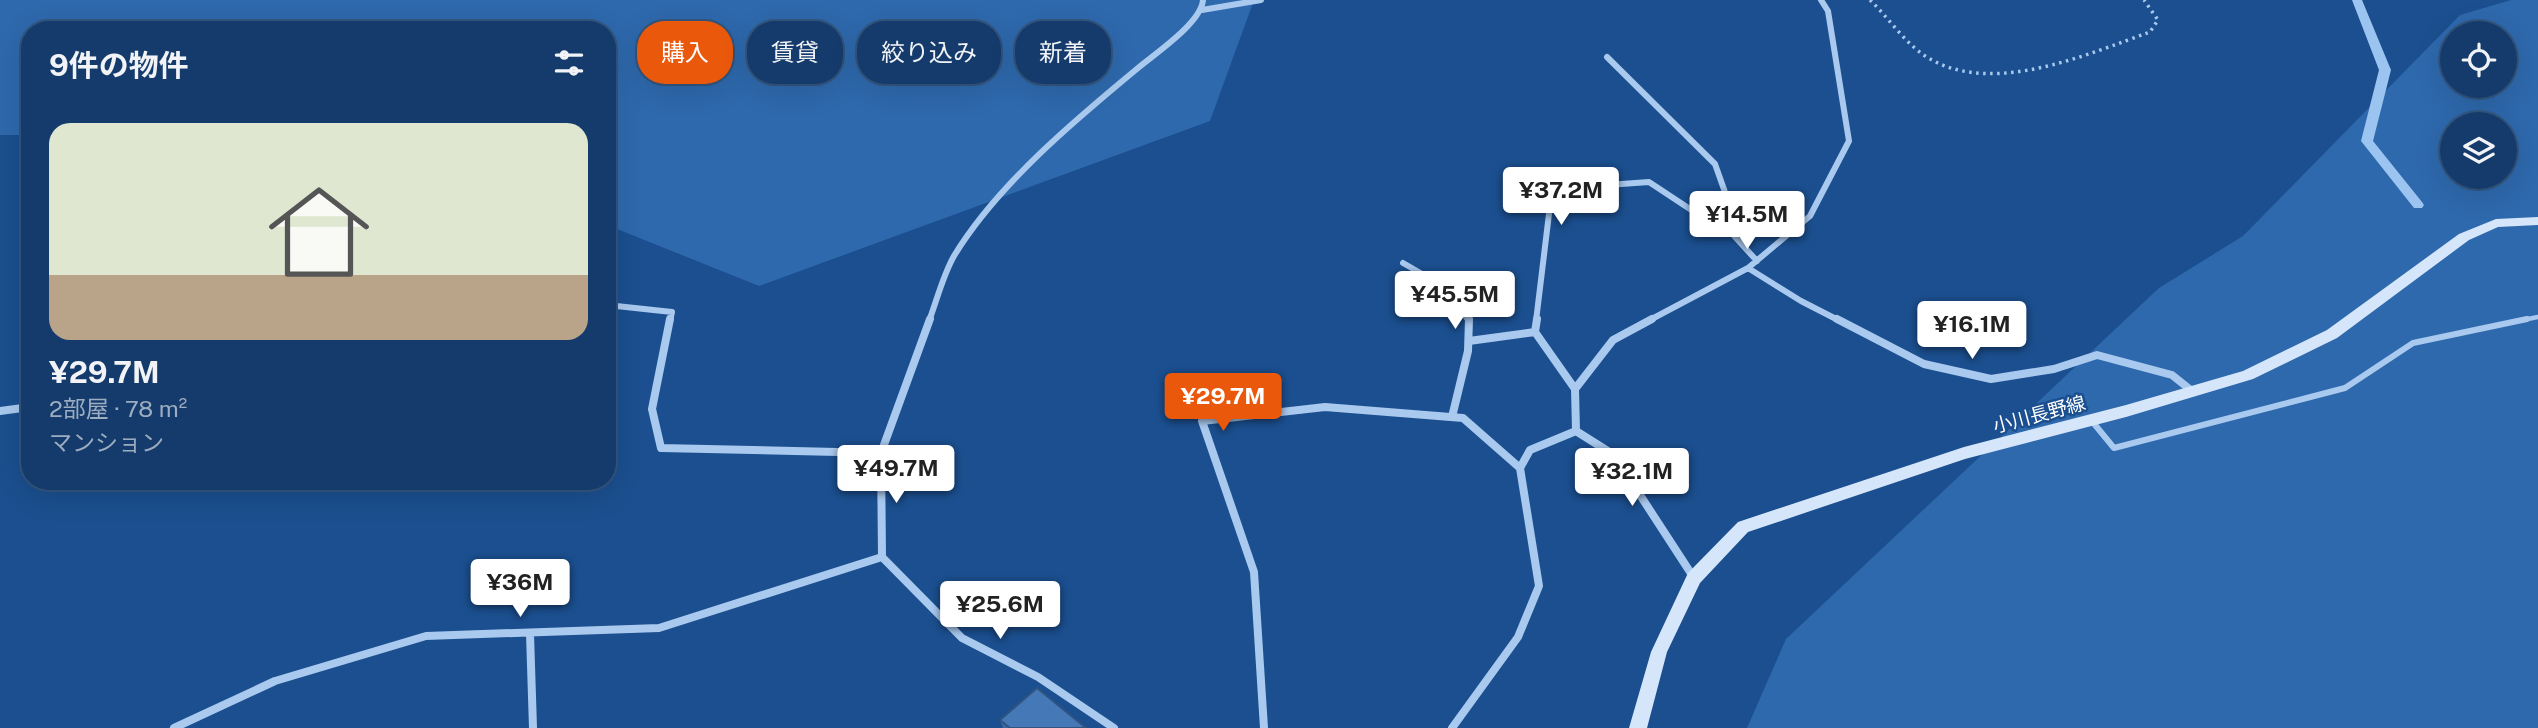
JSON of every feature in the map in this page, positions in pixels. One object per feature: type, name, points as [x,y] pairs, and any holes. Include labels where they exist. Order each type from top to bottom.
[{"type":"main road","name":"小川長野線","points":[[1638,728],[1660,652],[1694,578],[1743,527],[1964,453],[2091,420],[2248,374],[2332,334],[2464,237],[2496,223],[2538,220]]},
{"type":"street","points":[[1202,10],[1203,0]]},
{"type":"street","points":[[1114,728],[1038,677],[962,638],[882,557],[881,453],[953,257],[992,206],[1062,131],[1172,40],[1202,10],[1261,0]]},
{"type":"street","points":[[1575,389],[1613,340],[1748,268],[1810,216],[1849,141],[1828,12],[1821,0]]},
{"type":"street","points":[[1576,431],[1575,389],[1535,332],[1552,190],[1649,182],[1705,219],[1716,216],[1726,195],[1715,163],[1607,57]]},
{"type":"street","points":[[1716,216],[1757,261]]},
{"type":"street","points":[[1403,263],[1443,286],[1469,320],[1469,341],[1452,417]]},
{"type":"street","points":[[1748,268],[1801,301],[1924,364],[1991,379],[2054,369],[2097,355],[2172,375],[2192,391]]},
{"type":"street","points":[[616,306],[672,312],[652,410],[661,448],[881,453]]},
{"type":"street","points":[[1469,341],[1535,332]]},
{"type":"street","points":[[1264,728],[1254,572],[1202,421],[1325,407],[1463,418],[1520,468]]},
{"type":"street","points":[[0,411],[21,408]]},
{"type":"street","points":[[1452,728],[1518,638],[1539,586],[1520,468],[1530,450],[1576,431]]},
{"type":"street","points":[[1576,431],[1614,455],[1694,578]]},
{"type":"street","points":[[174,728],[275,681],[426,636],[659,628],[882,557]]},
{"type":"street","points":[[530,634],[533,728]]},
{"type":"lane","points":[[2091,420],[2114,448],[2345,388],[2413,343],[2538,317]]},
{"type":"path","points":[[1870,0],[1930,60],[1950,68],[1997,74],[2057,64],[2150,32],[2158,20],[2144,0]]},
{"type":"shaded area","points":[[0,0],[1254,0],[1210,121],[759,286],[616,229],[616,21],[21,21],[21,135],[0,135]]},
{"type":"shaded area","points":[[2511,0],[2538,0],[2538,728],[1747,728],[1786,639],[2159,288],[2243,236],[2440,35],[2440,98],[2517,98],[2517,21],[2454,21],[2460,15]]},
{"type":"building","points":[[1037,688],[1086,728],[1010,728],[1000,720]]},
{"type":"waterway","points":[[2357,0],[2385,70],[2367,141],[2418,205]]}]
